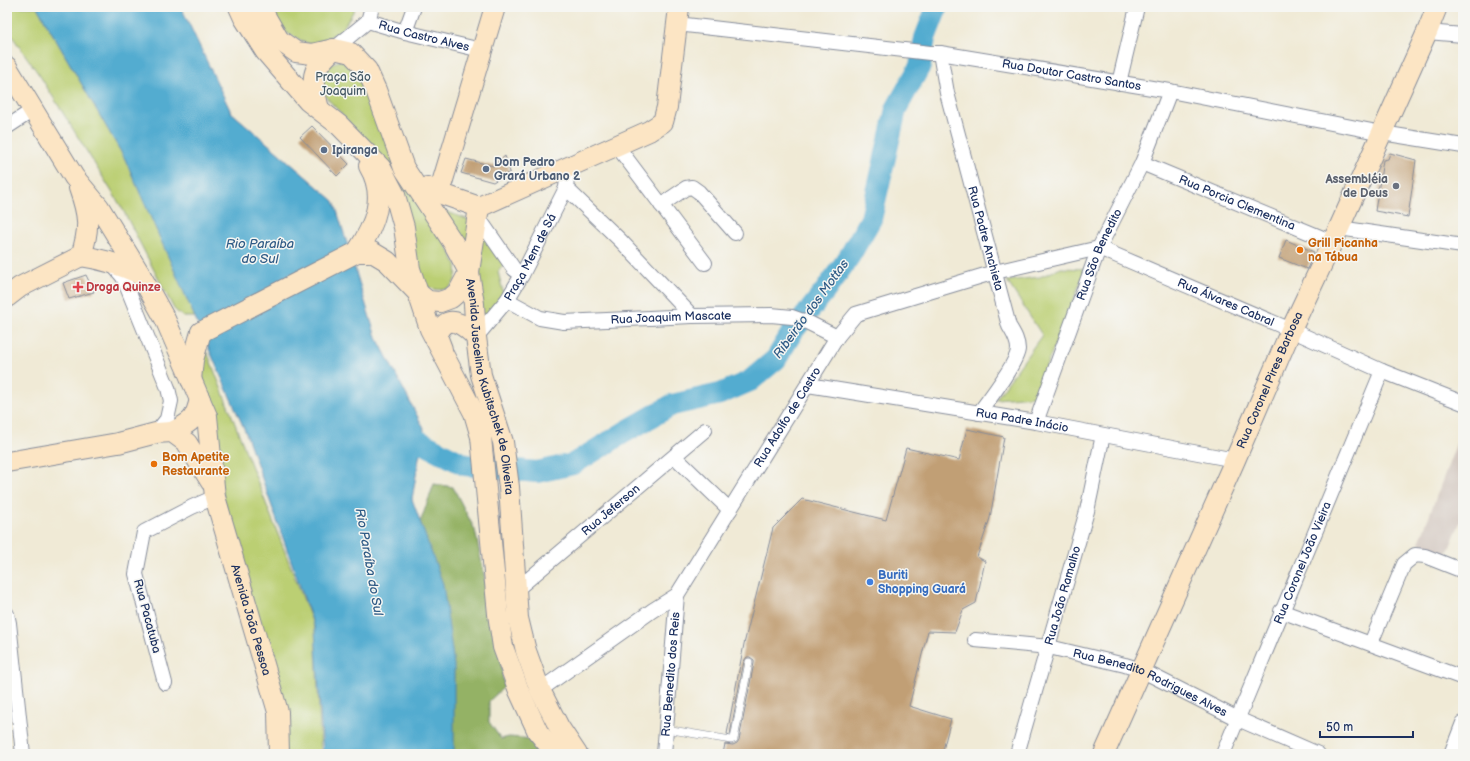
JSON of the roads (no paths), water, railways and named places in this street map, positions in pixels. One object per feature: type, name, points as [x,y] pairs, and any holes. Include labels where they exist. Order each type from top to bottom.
[{"type":"street","name":"Avenida Juscelino Kubitschek de Oliveira","points":[[239,7],[244,18],[265,51],[308,100],[339,125],[381,168],[395,195],[404,227],[410,269],[430,329],[474,413],[481,437],[498,614],[503,647],[519,691],[538,732],[556,754]]},
{"type":"street","points":[[260,7],[279,40],[296,52],[312,54],[334,49]]},
{"type":"street","points":[[319,109],[314,90],[313,72],[321,60],[368,21],[372,7]]},
{"type":"street","points":[[406,32],[414,7]]},
{"type":"street","points":[[438,193],[495,7]]},
{"type":"street","points":[[1119,83],[1137,7]]},
{"type":"street","name":"Rua Coronel Pires Barbosa","points":[[1104,754],[1235,460],[1291,330],[1336,235],[1437,7]]},
{"type":"street","points":[[478,212],[568,168],[649,131],[663,122],[667,107],[678,15]]},
{"type":"street","name":"Rua Doutor Castro Santos","points":[[678,15],[935,53],[1170,91],[1382,133],[1463,146]]},
{"type":"street","name":"Rua Castro Alves","points":[[368,21],[406,32],[481,50]]},
{"type":"street","points":[[1427,32],[1463,34]]},
{"type":"street","name":"Avenida Juscelino Kubitschek de Oliveira","points":[[334,49],[350,53],[367,70],[376,90],[404,168],[454,244],[469,272],[474,304],[476,337],[481,375],[503,442],[518,618],[526,651],[540,690],[559,727],[578,754]]},
{"type":"street","name":"Rua Padre Anchieta","points":[[935,53],[1009,326],[1016,338],[1018,349],[1014,360],[980,413]]},
{"type":"street","points":[[7,67],[74,177],[85,204],[88,220],[87,236],[81,256]]},
{"type":"street","name":"Rua São Benedito","points":[[1036,422],[1099,248],[1142,163],[1170,91]]},
{"type":"street","points":[[7,127],[33,110]]},
{"type":"street","points":[[355,253],[367,237],[375,218],[378,198],[374,173],[357,143]]},
{"type":"street","points":[[617,146],[705,263]]},
{"type":"street","name":"Rua Porcia Clementina","points":[[1142,163],[1336,235],[1463,246]]},
{"type":"street","name":"Praça Mem de Sá","points":[[476,337],[507,300],[522,275],[566,188],[568,168]]},
{"type":"street","name":"Avenida João Pessoa","points":[[74,177],[99,207],[140,274],[165,319],[207,416],[214,492],[278,712],[278,754]]},
{"type":"street","points":[[412,178],[438,193],[478,212],[514,268],[522,275]]},
{"type":"street","points":[[661,205],[686,188],[692,187],[699,192],[735,233]]},
{"type":"street","points":[[566,188],[621,241],[692,316]]},
{"type":"street","points":[[165,319],[180,328],[191,331],[203,331],[355,253],[372,252],[387,261],[418,293],[428,301],[440,302],[451,298],[459,292],[469,272],[478,212]]},
{"type":"street","name":"Rua Adolfo de Castro","points":[[540,690],[653,610],[677,595],[837,337],[856,314],[995,272],[1099,248]]},
{"type":"street","name":"Rua Álvares Cabral","points":[[1099,248],[1291,330],[1382,371],[1463,403]]},
{"type":"street","points":[[7,297],[20,287],[81,256],[120,265],[140,274]]},
{"type":"street","points":[[110,262],[123,277],[168,388],[171,401],[164,432]]},
{"type":"street","name":"Rua Joaquim Mascate","points":[[507,300],[540,318],[564,322],[692,316],[771,315],[792,317],[809,323],[837,337]]},
{"type":"street","points":[[447,363],[437,336],[440,328],[453,321],[461,323],[476,337]]},
{"type":"street","points":[[7,462],[118,443],[185,426],[196,416],[196,391],[193,360],[203,331]]},
{"type":"street","name":"Rua Coronel João Vieira","points":[[1222,754],[1382,371]]},
{"type":"street","name":"Rua Padre Inácio","points":[[808,385],[1036,422],[1235,460]]},
{"type":"street","name":"Rua Jeferson","points":[[516,590],[706,430]]},
{"type":"street","name":"Avenida João Pessoa","points":[[164,432],[188,443],[214,492]]},
{"type":"street","name":"Rua João Ramalho","points":[[1018,754],[1088,511],[1103,435]]},
{"type":"street","points":[[675,457],[730,510]]},
{"type":"street","name":"Rua Pacatuba","points":[[164,683],[136,574],[144,532],[192,507],[214,492]]},
{"type":"street","points":[[1371,643],[1404,564],[1415,555],[1425,556],[1463,571]]},
{"type":"street","name":"Rua Benedito dos Reis","points":[[664,754],[677,595]]},
{"type":"street","points":[[1281,611],[1463,678]]},
{"type":"street","points":[[7,614],[23,754]]},
{"type":"street","name":"Rua Benedito Rodrigues Alves","points":[[975,640],[1048,646],[1141,670],[1238,718],[1318,754]]},
{"type":"street","points":[[1451,754],[1463,723]]},
{"type":"lane","points":[[666,729],[731,740],[734,739],[749,662]]},
{"type":"water","name":"Rio Paraíba do Sul","points":[[37,7],[181,7],[231,112],[334,201],[375,334],[424,429],[412,499],[443,584],[454,665],[454,754],[323,754],[315,629],[246,433],[125,159]]},
{"type":"waterway","name":"Ribeirão dos Mottas","points":[[392,441],[417,440],[465,465],[537,472],[573,464],[672,405],[720,394],[750,381],[776,359],[793,331],[825,291],[849,257],[871,219],[896,109],[920,66],[925,38],[937,7]]},
{"type":"place","name":"Ipiranga","points":[[324,150]]},
{"type":"place","name":"Dom Pedro Grará Urbano 2","points":[[486,169]]},
{"type":"place","name":"Assembléia de Deus","points":[[1396,186]]},
{"type":"place","name":"Grill Picanha na Tábua","points":[[1300,250]]},
{"type":"place","name":"Droga Quinze","points":[[78,287]]},
{"type":"place","name":"Bom Apetite Restaurante","points":[[154,464]]},
{"type":"place","name":"Buriti Shopping Guará","points":[[870,582]]},
{"type":"park label","name":"Praça São Joaquim","points":[[343,84]]}]
